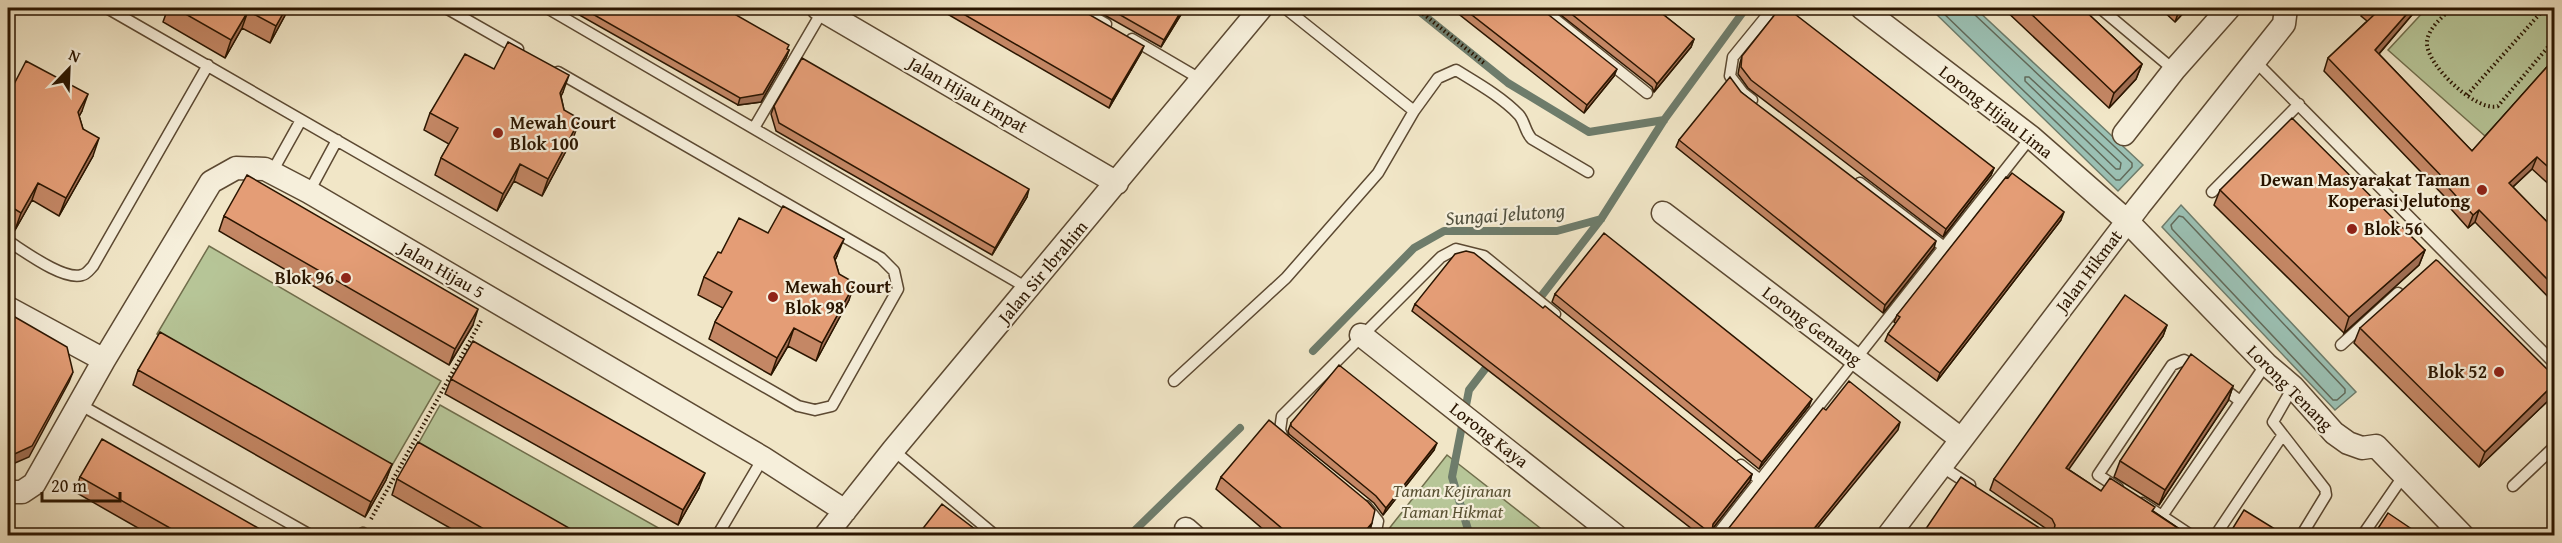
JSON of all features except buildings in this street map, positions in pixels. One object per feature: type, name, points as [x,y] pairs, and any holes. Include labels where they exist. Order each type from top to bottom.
[{"type":"street","name":"Jalan Hijau Empat","points":[[822,8],[1117,183]]},
{"type":"street","name":"Jalan Sir Ibrahim","points":[[825,536],[893,450],[1030,289],[1261,8]]},
{"type":"street","name":"Lorong Hijau Lima","points":[[1862,8],[2133,213]]},
{"type":"street","points":[[2124,134],[2174,70],[2229,8]]},
{"type":"street","name":"Jalan Hikmat","points":[[1888,536],[2133,213],[2284,24],[2286,8]]},
{"type":"street","name":"Jalan Hijau 5","points":[[8,492],[22,492],[34,484],[211,182],[236,168],[272,172],[309,192],[763,458],[844,511]]},
{"type":"street","name":"Lorong Gemang","points":[[1663,213],[1961,439]]},
{"type":"street","name":"Lorong Tenang","points":[[2133,213],[2266,364],[2293,387],[2334,433],[2362,448],[2376,446],[2463,536]]},
{"type":"street","points":[[8,308],[105,360]]},
{"type":"street","name":"Lorong Kaya","points":[[1361,335],[1616,536]]},
{"type":"lane","points":[[107,8],[798,406],[814,410],[831,406],[898,289],[894,271],[881,258],[546,65]]},
{"type":"lane","points":[[446,8],[525,53]]},
{"type":"lane","points":[[547,8],[1030,289]]},
{"type":"lane","points":[[754,128],[822,8]]},
{"type":"lane","points":[[1078,8],[1202,80]]},
{"type":"lane","points":[[1285,8],[1414,111]]},
{"type":"lane","points":[[1541,8],[1647,93]]},
{"type":"lane","points":[[1761,107],[1743,93],[1730,76],[1733,57],[1773,8]]},
{"type":"lane","points":[[2100,8],[2174,70]]},
{"type":"lane","points":[[2255,61],[2446,251],[2554,363]]},
{"type":"lane","points":[[8,242],[62,273],[75,277],[85,275],[99,256],[208,65]]},
{"type":"lane","points":[[1174,381],[1293,269],[1378,173],[1414,111],[1438,78],[1456,70],[1479,83],[1521,116],[1527,134],[1532,140],[1588,172]]},
{"type":"lane","points":[[2212,192],[2299,104]]},
{"type":"lane","points":[[272,172],[301,120]]},
{"type":"lane","points":[[1716,536],[2031,137]]},
{"type":"lane","points":[[309,192],[337,140]]},
{"type":"lane","points":[[1853,177],[1944,247]]},
{"type":"lane","points":[[1291,445],[1282,438],[1280,430],[1282,416],[1441,257],[1456,249],[1484,256],[1564,322]]},
{"type":"lane","points":[[2437,259],[2446,251]]},
{"type":"lane","points":[[2341,345],[2411,282]]},
{"type":"lane","points":[[2192,536],[2098,475],[2177,361],[2184,360],[2191,363],[2240,401]]},
{"type":"lane","points":[[2162,516],[2266,364]]},
{"type":"lane","points":[[2293,387],[2273,422],[2325,489],[2326,495],[2301,536]]},
{"type":"lane","points":[[79,404],[312,536]]},
{"type":"lane","points":[[2216,536],[2282,436]]},
{"type":"lane","points":[[2513,486],[2554,447]]},
{"type":"lane","points":[[893,450],[996,536]]},
{"type":"lane","points":[[717,536],[763,458]]},
{"type":"lane","points":[[1732,458],[1760,480]]},
{"type":"lane","points":[[1941,465],[1978,491]]},
{"type":"lane","points":[[2362,536],[2404,475]]},
{"type":"lane","points":[[1360,502],[1378,521],[1375,536]]},
{"type":"path","points":[[1416,8],[1490,68]]},
{"type":"path","points":[[2451,8],[2432,28],[2427,41],[2429,55],[2442,74],[2481,106],[2491,108],[2498,106],[2554,40]]},
{"type":"path","points":[[2467,95],[2545,8]]},
{"type":"path","points":[[2550,8],[2554,12]]},
{"type":"path","points":[[365,534],[493,300]]},
{"type":"green space","points":[[2427,8],[2554,8],[2554,61],[2485,136],[2388,50]]},
{"type":"green space","points":[[209,246],[441,381],[390,469],[157,334]]},
{"type":"green space","points":[[440,405],[671,535],[559,535],[413,453]]},
{"type":"green space","name":"Taman Kejiranan Taman Hikmat","points":[[1447,455],[1549,535],[1384,535]]},
{"type":"water","points":[[1930,8],[1975,8],[2143,165],[2118,191]]},
{"type":"water","points":[[2181,205],[2356,392],[2335,410],[2162,227]]},
{"type":"waterway","points":[[1415,8],[1508,83],[1589,132],[1664,120]]},
{"type":"waterway","name":"Sungai Jelutong","points":[[1536,303],[1601,219],[1664,120],[1746,8]]},
{"type":"waterway","name":"Sungai Jelutong","points":[[1313,351],[1414,248],[1444,231],[1557,231],[1601,219]]},
{"type":"waterway","name":"Sungai Jelutong","points":[[1470,536],[1452,477],[1469,390],[1492,360]]},
{"type":"waterway","name":"Sungai Jelutong","points":[[1129,536],[1240,428]]},
{"type":"place","name":"Mewah Court Blok 100","points":[[498,133]]},
{"type":"place","name":"Dewan Masyarakat Taman Koperasi Jelutong","points":[[2482,190]]},
{"type":"place","name":"Blok 56","points":[[2352,229]]},
{"type":"place","name":"Blok 96","points":[[346,278]]},
{"type":"place","name":"Mewah Court Blok 98","points":[[773,297]]},
{"type":"place","name":"Blok 52","points":[[2499,372]]}]
